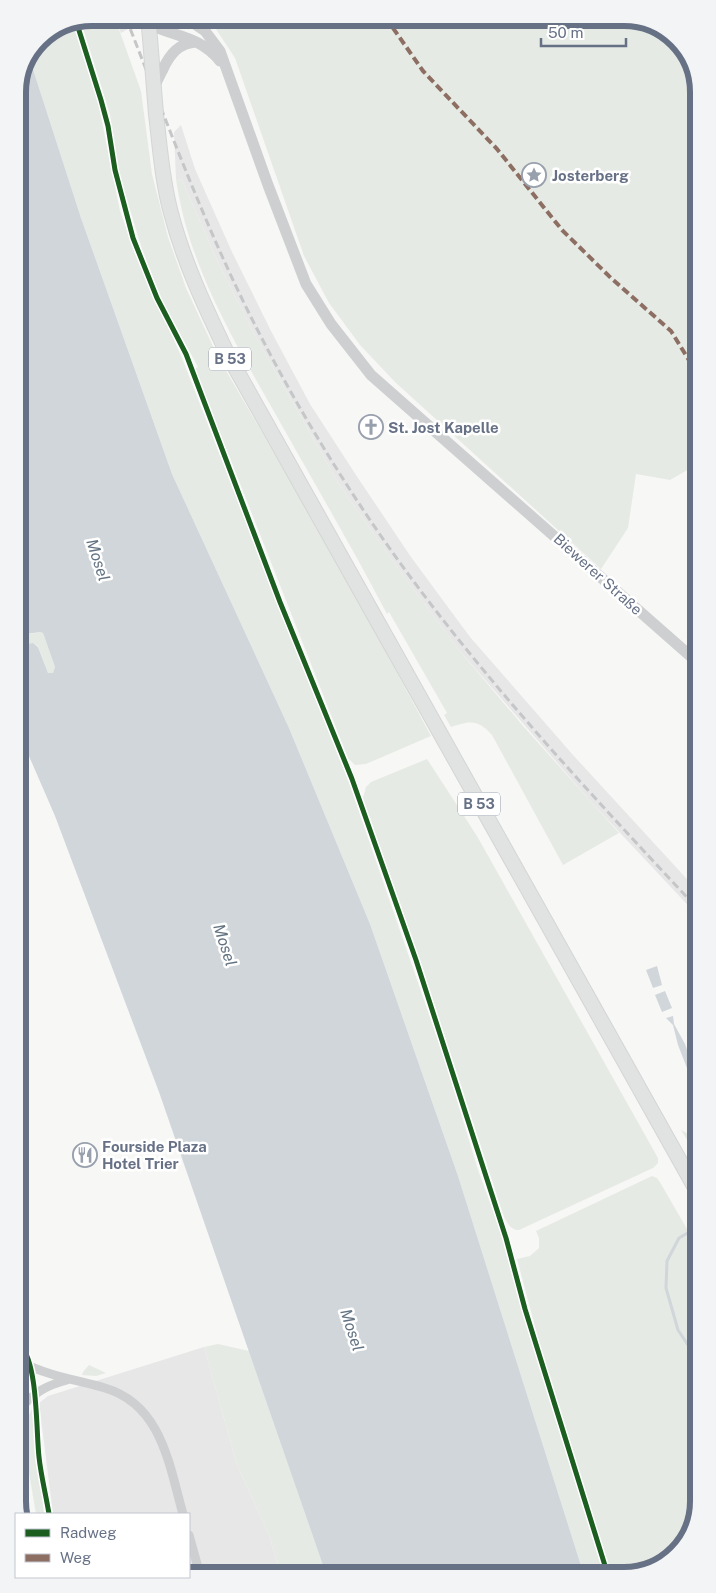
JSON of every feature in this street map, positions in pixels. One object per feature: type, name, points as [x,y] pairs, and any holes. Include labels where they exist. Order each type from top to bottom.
[{"type":"main road","name":"B 53","points":[[151,26],[156,114],[170,212],[198,292],[228,355],[690,1179]]},
{"type":"street","points":[[154,26],[198,42],[209,49],[224,66]]},
{"type":"street","name":"Biewerer Straße","points":[[199,26],[213,40],[220,51],[306,284],[331,324],[371,375],[690,656]]},
{"type":"street","points":[[154,87],[177,48],[185,44],[198,42]]},
{"type":"street","points":[[26,1364],[68,1380],[106,1388],[133,1401],[148,1416],[156,1429],[183,1513]]},
{"type":"street","points":[[26,1402],[42,1388],[68,1380]]},
{"type":"street","points":[[190,1539],[198,1567]]},
{"type":"shaded area","points":[[118,26],[133,26],[121,33]]},
{"type":"shaded area","points":[[118,26],[141,91],[152,174],[168,237],[186,288],[217,355],[344,574],[431,736],[366,764],[355,765],[348,758],[195,369],[198,367],[163,302],[142,249],[118,170],[110,114],[83,27]]},
{"type":"shaded area","points":[[214,26],[628,26],[653,33],[664,40],[676,52],[686,71],[690,93],[690,468],[670,480],[636,474],[628,528],[601,569],[395,382],[360,345],[329,303],[304,256],[235,58]]},
{"type":"shaded area","points":[[75,29],[98,102],[120,211],[135,253],[182,358],[348,780],[446,1064],[478,1170],[503,1238],[527,1325],[601,1567],[581,1567],[458,1176],[370,924],[289,728],[172,474],[81,218],[32,66],[40,52],[49,43],[59,35]]},
{"type":"shaded area","points":[[181,125],[195,169],[232,252],[271,331],[310,404],[356,475],[411,557],[470,637],[573,755],[690,882],[690,908],[593,804],[459,650],[397,567],[339,484],[257,339],[217,260],[182,180],[176,179],[174,132]]},
{"type":"shaded area","points":[[176,179],[182,180],[217,260],[257,339],[339,484],[397,567],[459,650],[524,727],[619,833],[563,865],[492,735],[482,726],[473,723],[464,723],[451,727],[444,715],[447,713],[389,612],[387,614],[229,330],[202,272],[191,242],[182,211]]},
{"type":"shaded area","points":[[43,633],[55,667],[53,673],[48,673],[38,646],[33,643],[26,644],[26,635]]},
{"type":"shaded area","points":[[427,759],[477,836],[658,1158],[658,1163],[653,1168],[519,1230],[512,1228],[504,1217],[420,960],[363,798],[366,787],[371,782]]},
{"type":"shaded area","points":[[681,1130],[690,1134],[690,1145]]},
{"type":"shaded area","points":[[652,1176],[657,1178],[661,1184],[690,1234],[690,1500],[686,1522],[676,1541],[657,1558],[645,1563],[623,1567],[608,1567],[548,1375],[517,1259],[530,1256],[539,1248],[539,1238],[536,1231]]},
{"type":"shaded area","points":[[218,1344],[249,1351],[324,1567],[278,1567],[269,1535],[237,1465],[204,1347]]},
{"type":"shaded area","points":[[204,1347],[237,1465],[269,1535],[278,1567],[190,1567],[190,1513],[53,1513],[39,1403],[48,1396]]},
{"type":"shaded area","points":[[89,1365],[106,1373],[96,1376],[82,1375]]},
{"type":"shaded area","points":[[32,1409],[44,1513],[36,1513],[26,1464],[26,1420]]},
{"type":"water","name":"Mosel","points":[[32,66],[81,218],[172,474],[289,728],[370,924],[458,1176],[581,1567],[324,1567],[159,1092],[55,816],[26,749],[26,644],[33,643],[38,647],[48,673],[53,673],[55,667],[43,633],[26,634],[26,88]]},
{"type":"water","points":[[657,966],[662,985],[653,988],[646,970]]},
{"type":"water","points":[[665,991],[672,1008],[662,1012],[655,995]]},
{"type":"water","points":[[673,1016],[674,1024],[685,1044],[690,1058],[690,1076],[678,1045],[673,1025],[666,1018]]},
{"type":"waterway","points":[[690,1232],[679,1238],[667,1261],[666,1288],[678,1330],[690,1348]]},
{"type":"railway","points":[[129,26],[172,137],[235,285],[279,371],[345,482],[424,596],[467,650],[603,807],[690,900]]},
{"type":"marked path","points":[[392,26],[423,71],[497,149],[562,230],[611,278],[671,331],[690,362]]},
{"type":"cycle path","points":[[78,28],[108,126],[115,170],[133,238],[157,298],[186,354],[280,602],[352,779],[416,960],[506,1238],[525,1309],[605,1567]]},
{"type":"cycle path","points":[[26,1354],[31,1368],[39,1457],[49,1513]]},
{"type":"place","name":"Josterberg","points":[[534,175]]},
{"type":"place","name":"St. Jost Kapelle","points":[[371,427]]},
{"type":"place","name":"Fourside Plaza Hotel Trier","points":[[85,1155]]}]
